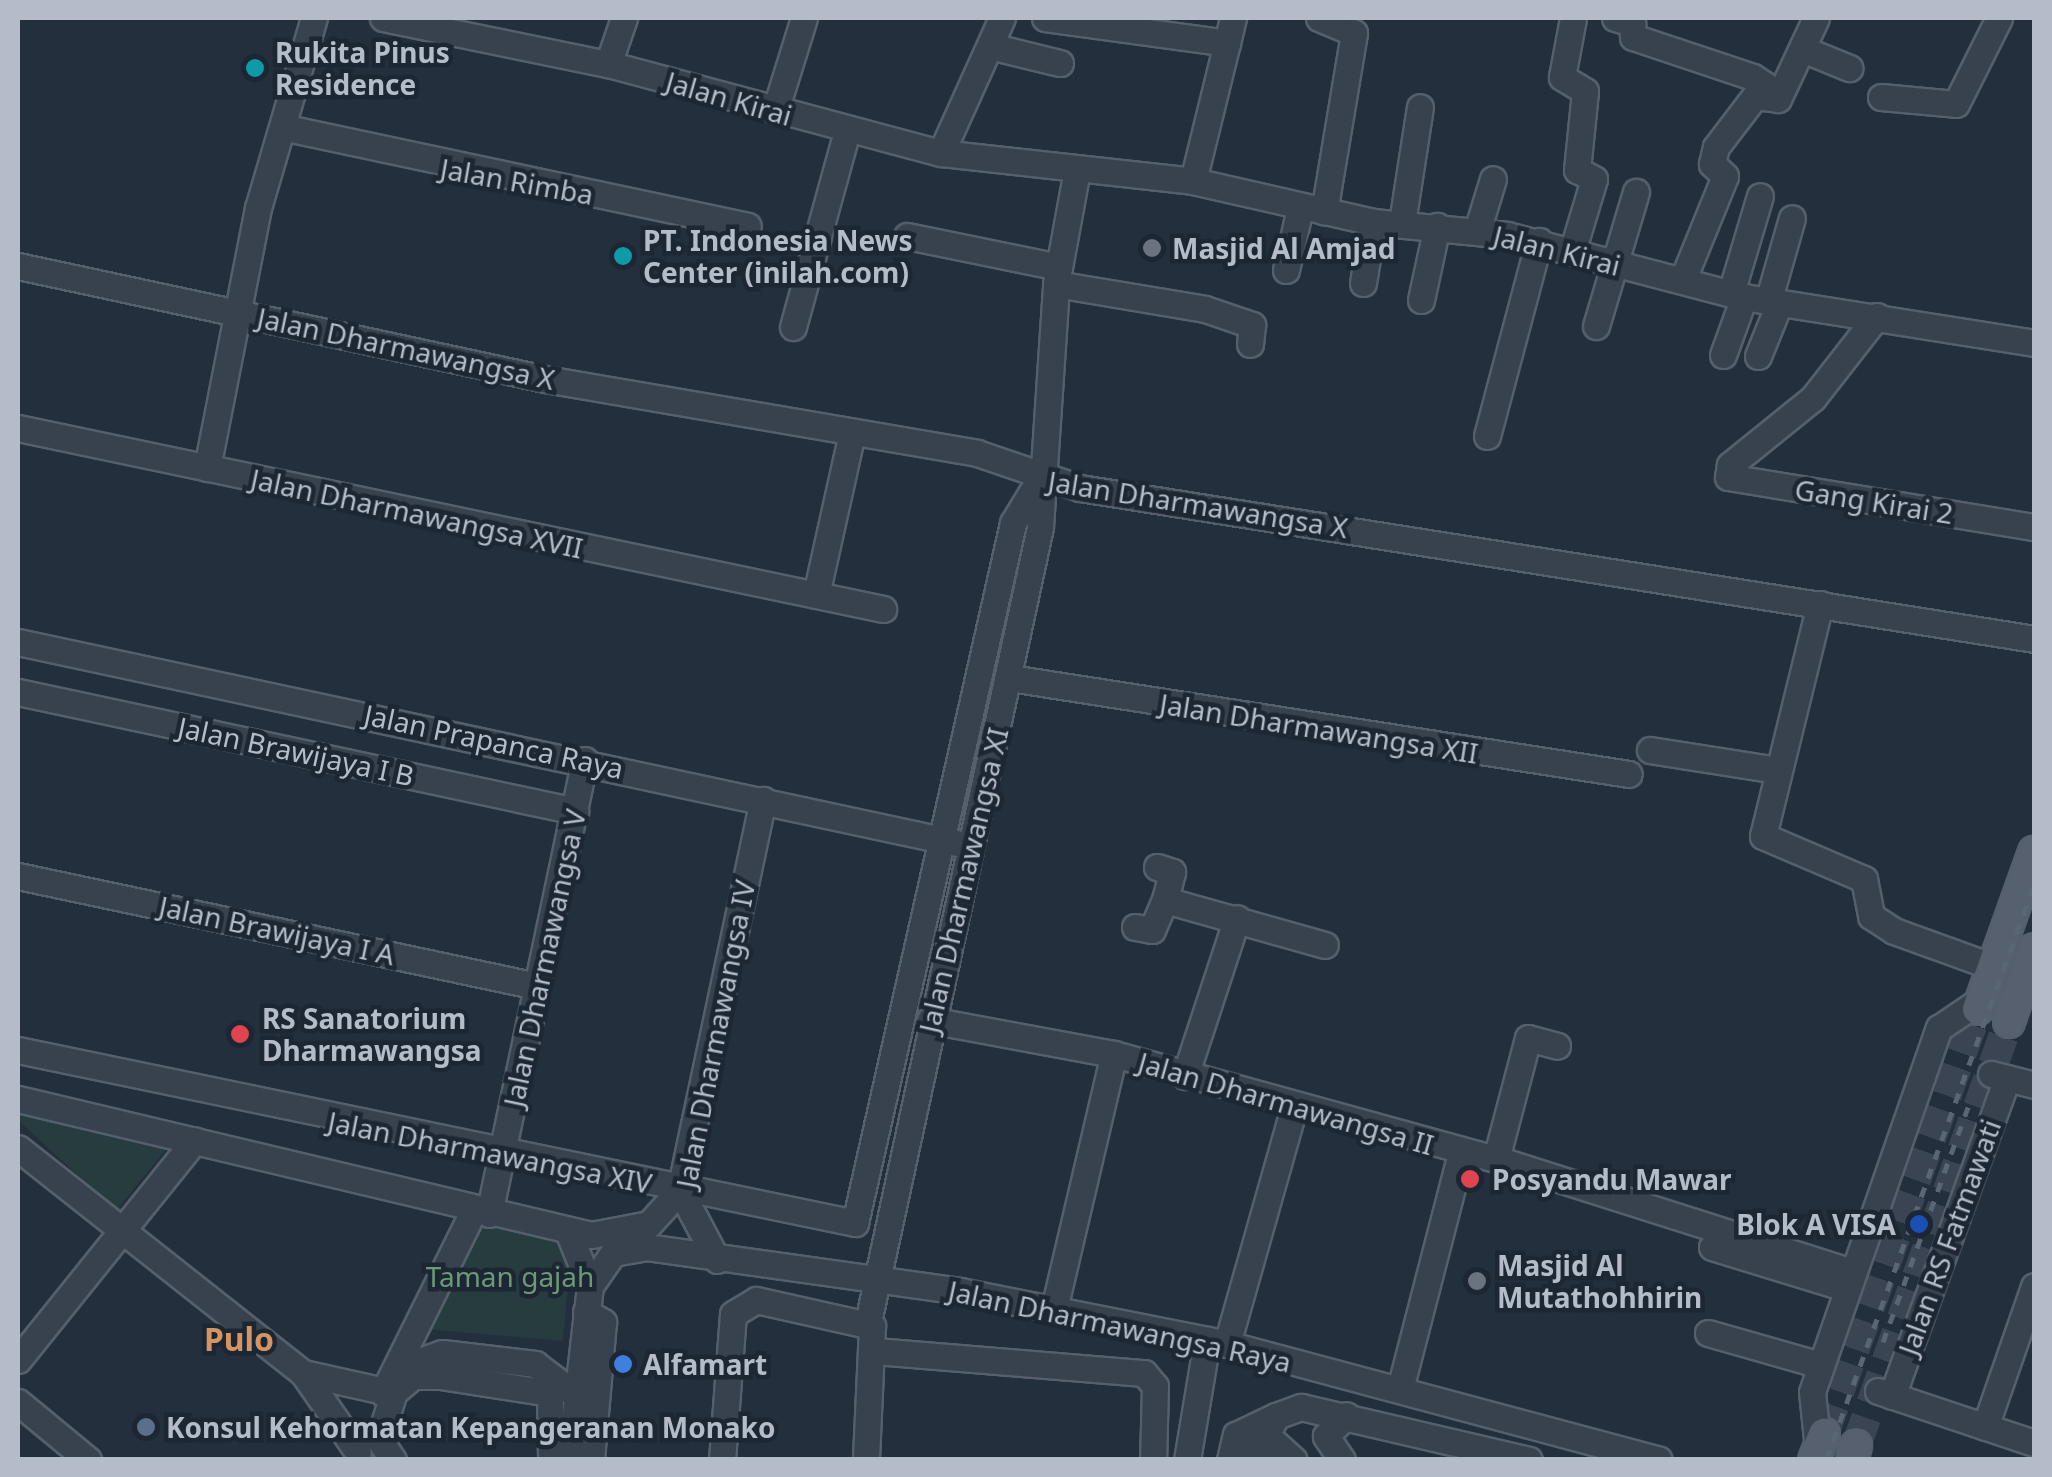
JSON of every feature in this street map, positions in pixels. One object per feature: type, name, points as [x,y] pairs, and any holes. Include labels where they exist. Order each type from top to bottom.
[{"type":"main road","points":[[1980,1004],[2034,852]]},
{"type":"main road","points":[[2008,1022],[2033,958]]},
{"type":"street","points":[[207,468],[258,208],[287,128],[314,18]]},
{"type":"street","name":"Jalan Kirai","points":[[383,18],[608,64],[940,153],[1193,181],[1373,222],[1437,226],[1539,241],[1755,299],[2034,343]]},
{"type":"street","points":[[608,64],[624,18]]},
{"type":"street","points":[[775,111],[804,18]]},
{"type":"street","points":[[940,153],[1002,18]]},
{"type":"street","points":[[1045,18],[1227,43]]},
{"type":"street","points":[[1193,181],[1233,18]]},
{"type":"street","points":[[1286,270],[1312,210],[1354,32],[1319,18]]},
{"type":"street","points":[[1572,252],[1594,180],[1577,170],[1585,91],[1562,77],[1573,18]]},
{"type":"street","points":[[1615,18],[1632,22],[1633,36],[1752,77],[1765,85],[1770,97]]},
{"type":"street","points":[[1683,279],[1724,179],[1712,164],[1716,147],[1770,97],[1806,50],[1816,18]]},
{"type":"street","points":[[1881,96],[1956,104],[1999,18]]},
{"type":"street","points":[[990,46],[1058,71],[1071,22]]},
{"type":"street","points":[[1806,50],[1849,68]]},
{"type":"street","points":[[1402,223],[1420,107]]},
{"type":"street","name":"Jalan Rimba","points":[[287,128],[748,226]]},
{"type":"street","points":[[793,327],[847,131]]},
{"type":"street","points":[[1039,480],[1057,275],[1077,170]]},
{"type":"street","points":[[1477,231],[1494,179]]},
{"type":"street","points":[[1596,326],[1636,192]]},
{"type":"street","points":[[1758,356],[1755,299],[1760,196]]},
{"type":"street","points":[[1723,355],[1755,299],[1792,218]]},
{"type":"street","points":[[1363,284],[1373,222]]},
{"type":"street","points":[[1421,300],[1437,226]]},
{"type":"street","points":[[907,236],[1205,309],[1252,325],[1250,344]]},
{"type":"street","points":[[1488,436],[1539,241]]},
{"type":"street","name":"Jalan Dharmawangsa X","points":[[18,266],[1000,458],[1039,480],[2034,639]]},
{"type":"street","name":"Gang Kirai 2","points":[[1877,316],[1812,398],[1730,465],[1726,475],[2034,527]]},
{"type":"street","name":"Jalan Dharmawangsa XVII","points":[[18,428],[883,609]]},
{"type":"street","points":[[816,595],[852,432]]},
{"type":"street","name":"Jalan Dharmawangsa XI","points":[[868,1322],[882,1280],[930,1020],[1010,678],[1040,527],[1039,480]]},
{"type":"street","name":"Jalan Dharmawangsa XIV","points":[[18,1050],[502,1157],[681,1186],[849,1225],[860,1218],[940,840],[1018,504],[1039,480]]},
{"type":"street","points":[[1820,604],[1763,836],[1864,880],[1871,916],[1894,931],[1994,967]]},
{"type":"street","name":"Jalan Prapanca Raya","points":[[18,642],[584,760],[970,846]]},
{"type":"street","name":"Jalan Dharmawangsa XII","points":[[1010,678],[1629,774]]},
{"type":"street","name":"Jalan Brawijaya I B","points":[[18,692],[575,810]]},
{"type":"street","points":[[1650,750],[1778,770]]},
{"type":"street","name":"Jalan Dharmawangsa V","points":[[354,1457],[384,1391],[481,1212],[502,1157],[584,760]]},
{"type":"street","name":"Jalan Dharmawangsa IV","points":[[717,1260],[696,1234],[681,1186],[763,800]]},
{"type":"street","points":[[1135,927],[1152,930],[1165,900],[1172,872],[1157,867]]},
{"type":"street","name":"Jalan Brawijaya I A","points":[[18,876],[537,986]]},
{"type":"street","points":[[1165,900],[1325,945]]},
{"type":"street","points":[[1185,1076],[1237,918]]},
{"type":"street","points":[[1819,1448],[1812,1392],[1940,1028],[1980,1004]]},
{"type":"street","name":"Jalan Dharmawangsa II","points":[[930,1020],[1114,1054],[1294,1108],[1462,1152],[1400,1389]]},
{"type":"street","points":[[1496,1159],[1529,1038],[1557,1046]]},
{"type":"street","points":[[1054,1310],[1114,1054]]},
{"type":"street","name":"Jalan RS Fatmawati","points":[[1985,1427],[1884,1393],[1998,1076],[2034,1085]]},
{"type":"street","points":[[18,1099],[239,1147],[481,1212],[568,1231],[650,1224],[681,1186]]},
{"type":"street","points":[[1186,1460],[1217,1342],[1294,1108]]},
{"type":"street","points":[[18,1360],[195,1140]]},
{"type":"street","points":[[158,1190],[239,1147]]},
{"type":"street","points":[[18,1148],[120,1238],[303,1373],[354,1457]]},
{"type":"street","points":[[1462,1152],[1496,1159],[1849,1280]]},
{"type":"street","points":[[568,1231],[590,1286],[570,1460]]},
{"type":"street","points":[[1712,1247],[1849,1280]]},
{"type":"street","name":"Jalan Dharmawangsa Raya","points":[[590,1286],[600,1265],[628,1248],[762,1268],[882,1280],[1217,1342],[1530,1420],[1646,1458]]},
{"type":"street","points":[[756,1300],[762,1268]]},
{"type":"street","points":[[2034,1286],[1985,1427],[2034,1443]]},
{"type":"street","points":[[722,1460],[733,1314],[756,1300],[868,1322],[875,1351],[866,1460]]},
{"type":"street","points":[[586,1312],[603,1322],[591,1460]]},
{"type":"street","points":[[1708,1334],[1820,1365]]},
{"type":"street","points":[[875,1351],[1144,1373],[1155,1386],[1153,1460]]},
{"type":"street","points":[[398,1369],[442,1353],[535,1364],[576,1395]]},
{"type":"street","points":[[1301,1407],[1307,1365]]},
{"type":"street","points":[[303,1373],[384,1391]]},
{"type":"street","points":[[393,1460],[379,1440],[394,1392],[414,1376],[440,1376],[550,1393],[551,1460]]},
{"type":"street","points":[[18,1402],[88,1460]]},
{"type":"street","points":[[1230,1460],[1236,1435],[1301,1407],[1346,1415],[1376,1433],[1443,1440],[1516,1457],[1530,1420]]},
{"type":"street","points":[[1342,1460],[1326,1436],[1346,1415]]},
{"type":"street","points":[[1255,1456],[1276,1416]]},
{"type":"street","points":[[1255,1456],[1275,1443],[1294,1460]]},
{"type":"green space","points":[[18,1101],[176,1137],[116,1211],[18,1120]]},
{"type":"green space","name":"Taman gajah","points":[[480,1208],[573,1228],[563,1341],[414,1328]]},
{"type":"tunnel","points":[[1824,1434],[1978,1009]]},
{"type":"tunnel","points":[[1856,1446],[2009,1022]]},
{"type":"railway","points":[[1826,1460],[2034,885]]},
{"type":"railway","points":[[1883,1342],[1970,1102]]},
{"type":"place","name":"Rukita Pinus Residence","points":[[255,68]]},
{"type":"place","name":"Masjid Al Amjad","points":[[1152,248]]},
{"type":"place","name":"PT. Indonesia News Center (inilah.com)","points":[[623,256]]},
{"type":"place","name":"RS Sanatorium Dharmawangsa","points":[[240,1034]]},
{"type":"place","name":"Posyandu Mawar","points":[[1470,1179]]},
{"type":"place","name":"Blok A VISA","points":[[1919,1224]]},
{"type":"place","name":"Masjid Al Mutathohhirin","points":[[1477,1281]]},
{"type":"place","name":"Alfamart","points":[[623,1364]]},
{"type":"place","name":"Konsul Kehormatan Kepangeranan Monako","points":[[146,1427]]},
{"type":"district","name":"Pulo","points":[[239,1339]]}]
